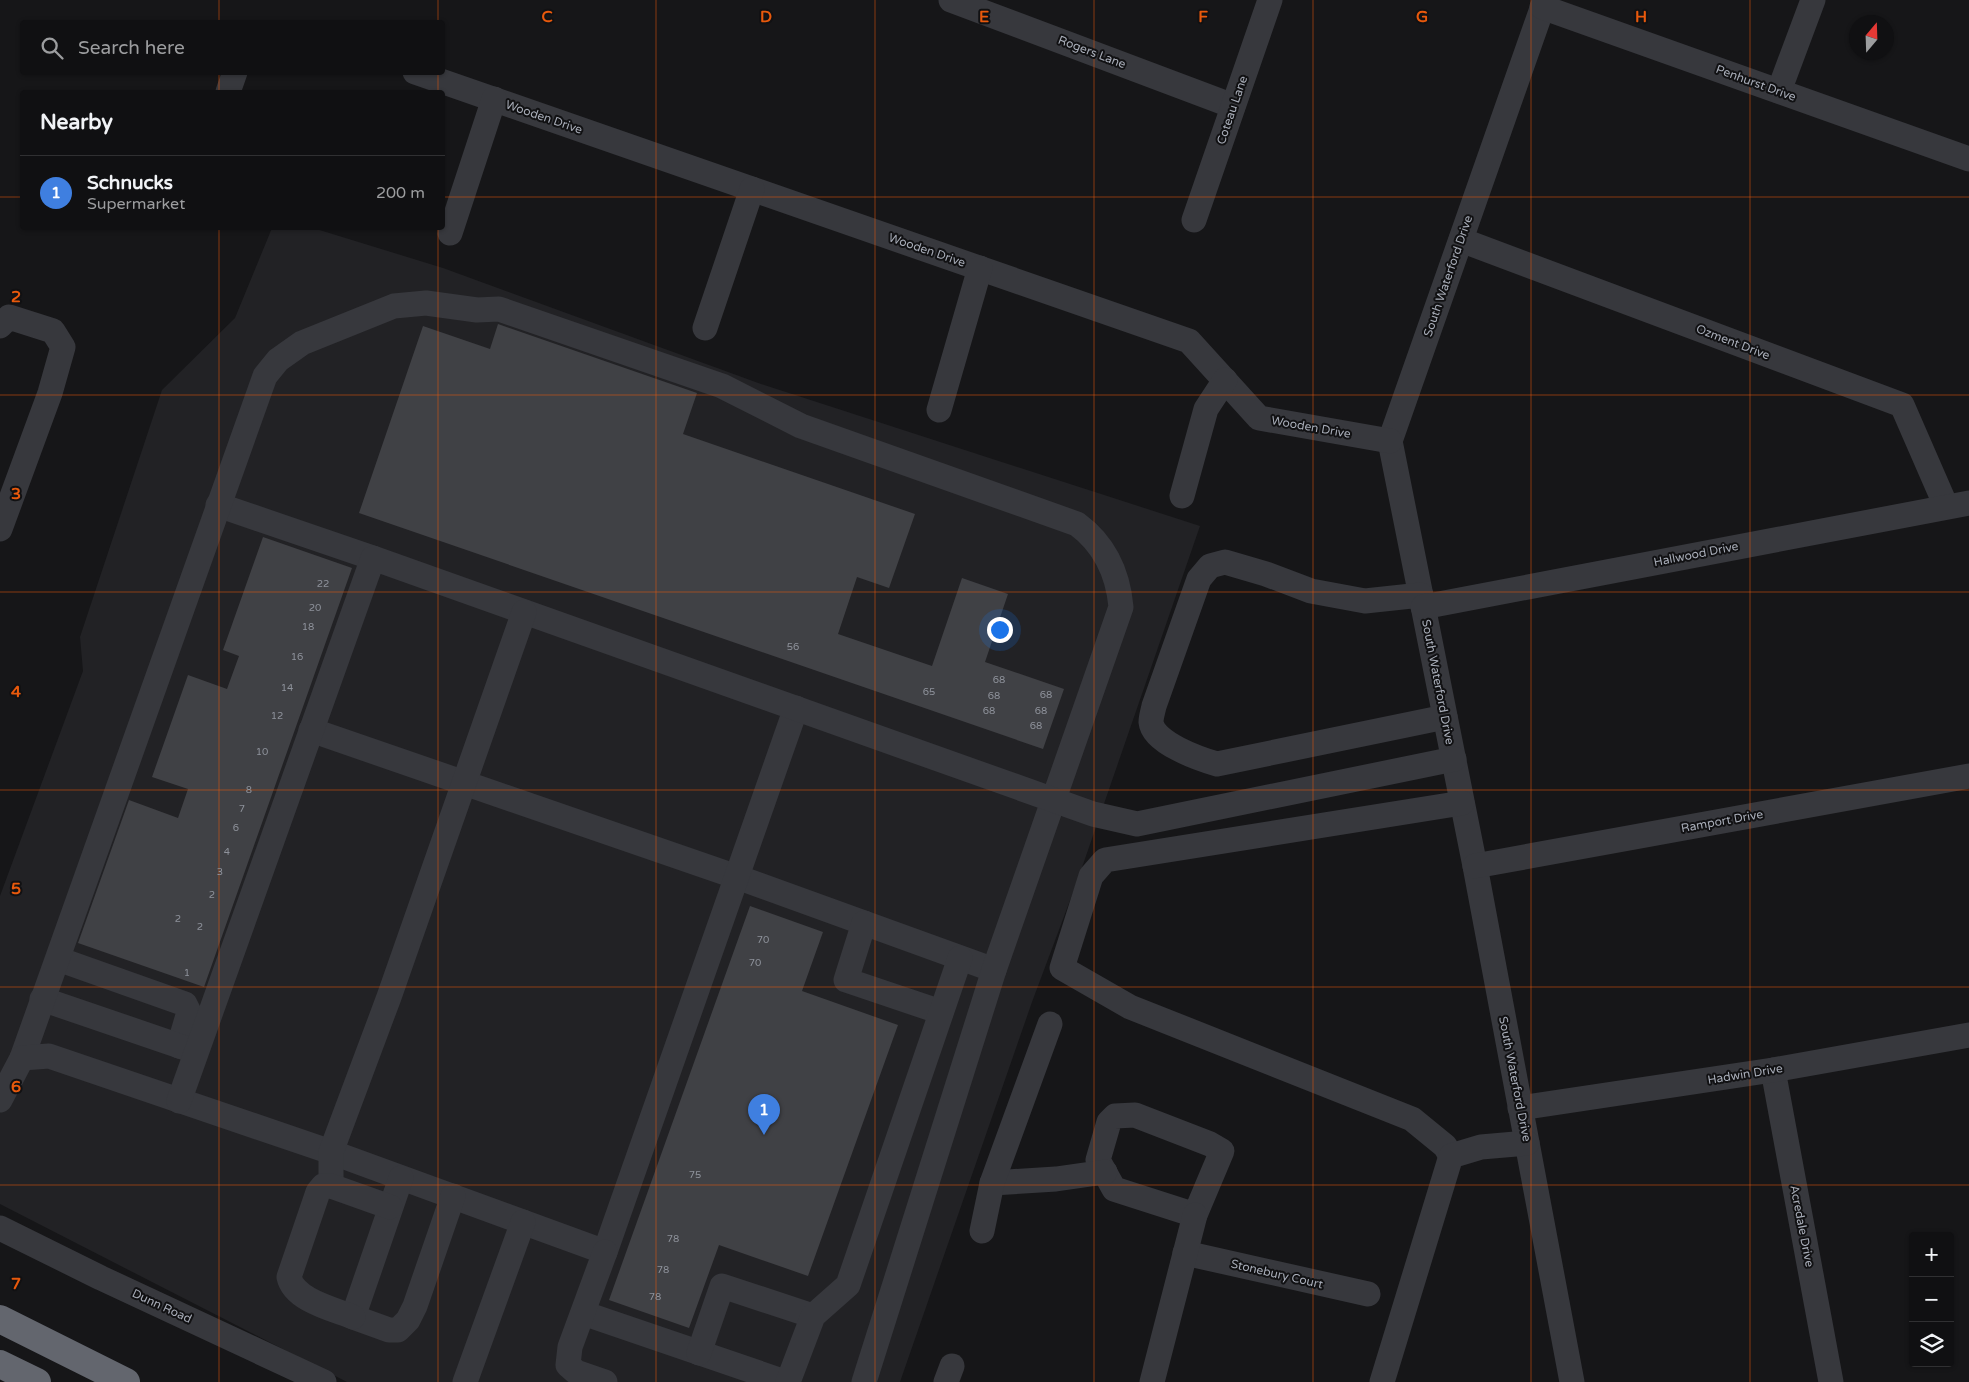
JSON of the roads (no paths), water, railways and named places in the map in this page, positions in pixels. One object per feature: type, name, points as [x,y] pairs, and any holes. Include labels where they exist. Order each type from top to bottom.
[{"type":"highway","points":[[0,1319],[126,1382]]},
{"type":"highway","points":[[0,1364],[37,1382]]},
{"type":"street","name":"Rogers Lane","points":[[951,0],[1000,8],[1233,106]]},
{"type":"street","name":"Coteau Lane","points":[[1194,220],[1270,0]]},
{"type":"street","points":[[1780,92],[1813,0]]},
{"type":"street","name":"Penhurst Drive","points":[[1543,4],[1780,92],[1969,159]]},
{"type":"street","name":"South Waterford Drive","points":[[1543,4],[1390,441],[1446,716],[1572,1382]]},
{"type":"street","points":[[229,90],[234,75]]},
{"type":"street","name":"Wooden Drive","points":[[423,75],[1189,341],[1259,418],[1390,441]]},
{"type":"street","points":[[450,233],[494,99]]},
{"type":"street","points":[[705,328],[752,189]]},
{"type":"street","name":"Ozment Drive","points":[[1461,240],[1902,405],[1957,504]]},
{"type":"street","points":[[939,410],[980,268]]},
{"type":"street","points":[[0,1100],[22,1058],[265,376],[278,360],[302,343],[394,306],[426,303],[478,310],[499,309],[722,386],[801,426],[1077,524],[1099,545],[1111,566],[1119,587],[1121,607],[994,970],[864,1382]]},
{"type":"street","points":[[0,326],[9,317],[53,331],[63,347],[50,393],[0,529]]},
{"type":"street","points":[[1182,496],[1206,409],[1225,380]]},
{"type":"street","name":"Hallwood Drive","points":[[1446,716],[1217,764],[1193,757],[1158,736],[1151,724],[1154,706],[1199,579],[1210,566],[1225,562],[1266,574],[1311,591],[1366,601],[1422,601],[1957,504]]},
{"type":"street","points":[[218,505],[373,558],[1093,814],[1137,824],[1454,759]]},
{"type":"street","points":[[187,1049],[311,730],[373,558]]},
{"type":"street","points":[[331,1186],[331,1152],[524,612]]},
{"type":"street","points":[[605,1382],[576,1372],[568,1365],[570,1347],[796,708]]},
{"type":"street","points":[[311,730],[737,877],[994,970]]},
{"type":"street","name":"Ramport Drive","points":[[1475,866],[1969,776]]},
{"type":"street","points":[[1382,1382],[1451,1156],[1445,1146],[1412,1119],[1130,1007],[1062,968],[1090,876],[1105,860],[1462,803]]},
{"type":"street","points":[[864,923],[846,980],[941,1012]]},
{"type":"street","points":[[583,1313],[786,1382],[813,1316],[848,1285],[960,958]]},
{"type":"street","points":[[58,959],[185,1004],[189,1012],[187,1049],[179,1101]]},
{"type":"street","points":[[42,1000],[187,1049]]},
{"type":"street","points":[[982,1231],[992,1183],[1050,1024]]},
{"type":"street","name":"Hadwin Drive","points":[[1520,1108],[1772,1070],[1969,1035]]},
{"type":"street","points":[[22,1058],[49,1056],[331,1152],[605,1252]]},
{"type":"street","name":"Acredale Drive","points":[[1772,1070],[1830,1382]]},
{"type":"street","points":[[1152,1382],[1195,1215],[1222,1151],[1210,1144],[1135,1115],[1115,1116],[1109,1122],[1098,1160],[1114,1189],[1195,1215]]},
{"type":"street","points":[[1451,1156],[1481,1147],[1527,1143]]},
{"type":"street","points":[[992,1183],[1056,1179],[1105,1172]]},
{"type":"street","points":[[353,1317],[401,1178]]},
{"type":"street","points":[[390,1207],[331,1186],[323,1186],[318,1192],[288,1277],[290,1284],[300,1293],[353,1317],[389,1330],[398,1330],[408,1320],[416,1306],[453,1196]]},
{"type":"street","points":[[465,1382],[523,1222]]},
{"type":"street","name":"Dunn Road","points":[[0,1228],[100,1278],[324,1382]]},
{"type":"street","name":"Stonebury Court","points":[[1185,1253],[1368,1294]]},
{"type":"street","points":[[699,1353],[722,1286],[813,1316]]},
{"type":"place","name":"Schnucks","points":[[764,1135]]}]
